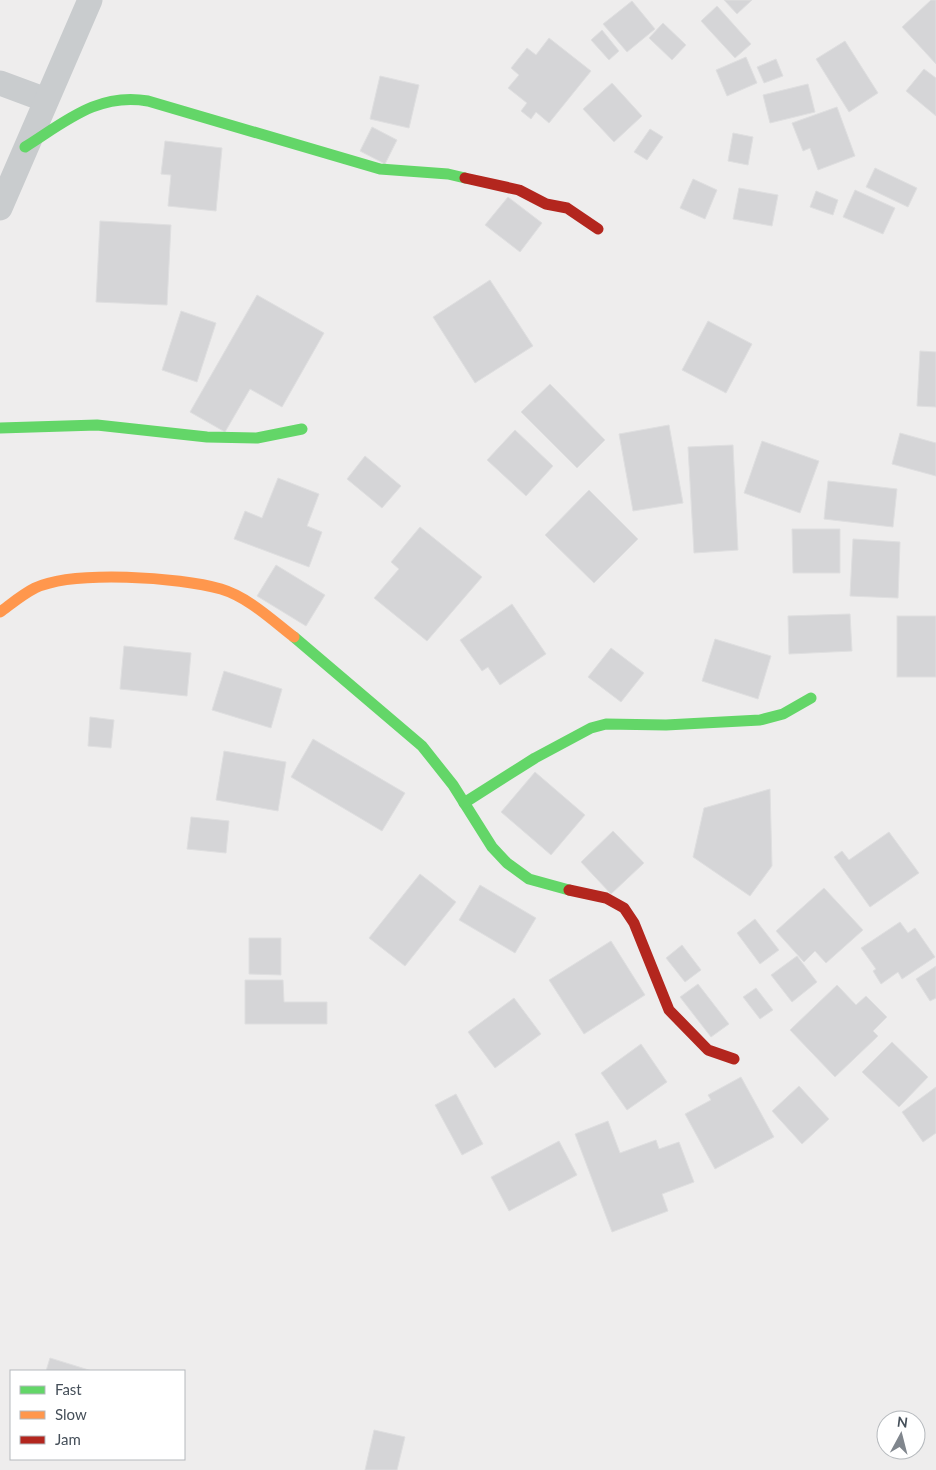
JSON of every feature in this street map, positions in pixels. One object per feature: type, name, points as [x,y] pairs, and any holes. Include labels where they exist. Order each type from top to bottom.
[{"type":"street","points":[[0,208],[90,0]]},
{"type":"street","points":[[0,83],[46,100]]},
{"type":"street","points":[[26,147],[82,112],[106,102],[126,97],[148,101],[380,169],[448,174],[519,190],[546,204],[566,208],[598,230]]},
{"type":"street","points":[[0,428],[97,425],[207,436],[256,438],[302,429]]},
{"type":"street","points":[[0,612],[36,588],[72,579],[159,579],[221,589],[248,603],[307,647],[422,746],[464,803],[492,848],[529,879],[562,889],[606,898],[624,908],[634,923],[669,1010],[708,1050],[734,1059]]},
{"type":"street","points":[[464,803],[535,758],[591,728],[606,724],[666,725],[760,720],[784,714],[811,698]]},
{"type":"building","points":[[724,0],[752,0],[737,14]]},
{"type":"building","points":[[931,0],[936,0],[936,64],[902,27]]},
{"type":"building","points":[[632,1],[655,29],[627,52],[603,24]]},
{"type":"building","points":[[717,6],[751,44],[735,58],[701,21]]},
{"type":"building","points":[[663,23],[686,45],[672,60],[649,38]]},
{"type":"building","points":[[602,30],[619,51],[609,60],[591,40]]},
{"type":"building","points":[[549,38],[591,71],[549,123],[536,112],[531,119],[521,111],[527,103],[508,88],[519,75],[511,68],[527,48],[536,55]]},
{"type":"building","points":[[845,41],[878,93],[849,112],[816,59]]},
{"type":"building","points":[[746,57],[757,83],[727,96],[716,70]]},
{"type":"building","points":[[776,59],[783,76],[764,83],[757,67]]},
{"type":"building","points":[[924,69],[936,78],[936,116],[906,91]]},
{"type":"building","points":[[380,76],[419,85],[409,128],[370,119]]},
{"type":"building","points":[[612,83],[642,116],[614,142],[583,109]]},
{"type":"building","points":[[808,84],[815,112],[770,123],[763,95]]},
{"type":"building","points":[[837,107],[855,156],[818,170],[810,148],[803,151],[792,123]]},
{"type":"building","points":[[372,127],[397,140],[385,164],[360,151]]},
{"type":"building","points":[[650,129],[663,137],[647,160],[634,152]]},
{"type":"building","points":[[733,133],[753,137],[748,165],[728,161]]},
{"type":"building","points":[[165,141],[222,148],[216,211],[168,206],[171,175],[161,174]]},
{"type":"building","points":[[875,168],[917,188],[908,207],[866,187]]},
{"type":"building","points":[[693,179],[717,190],[705,219],[680,208]]},
{"type":"building","points":[[739,188],[778,195],[772,226],[733,219]]},
{"type":"building","points":[[855,190],[895,208],[883,234],[843,217]]},
{"type":"building","points":[[816,191],[838,200],[833,215],[810,207]]},
{"type":"building","points":[[508,197],[542,223],[520,252],[485,225]]},
{"type":"building","points":[[100,221],[171,225],[167,305],[96,302]]},
{"type":"building","points":[[490,280],[533,346],[475,383],[433,317]]},
{"type":"building","points":[[257,295],[324,333],[282,407],[250,389],[225,432],[190,412]]},
{"type":"building","points":[[181,311],[216,323],[197,382],[162,370]]},
{"type":"building","points":[[708,321],[752,344],[726,393],[682,370]]},
{"type":"building","points":[[920,351],[936,352],[936,407],[917,406]]},
{"type":"building","points":[[550,384],[605,440],[577,468],[521,412]]},
{"type":"building","points":[[669,425],[683,503],[633,511],[619,434]]},
{"type":"building","points":[[515,430],[553,466],[526,496],[487,460]]},
{"type":"building","points":[[900,433],[936,443],[936,476],[892,464]]},
{"type":"building","points":[[762,441],[819,461],[800,513],[744,493]]},
{"type":"building","points":[[733,445],[738,550],[694,553],[688,447]]},
{"type":"building","points":[[365,456],[401,486],[382,508],[347,479]]},
{"type":"building","points":[[278,478],[319,494],[307,526],[322,532],[309,567],[234,539],[245,511],[262,518]]},
{"type":"building","points":[[828,481],[897,489],[893,527],[824,519]]},
{"type":"building","points":[[589,490],[638,539],[594,583],[545,535]]},
{"type":"building","points":[[420,527],[482,577],[427,641],[374,598],[399,569],[391,562]]},
{"type":"building","points":[[792,529],[840,529],[840,573],[793,573]]},
{"type":"building","points":[[853,539],[900,542],[898,598],[850,596]]},
{"type":"building","points":[[276,565],[325,595],[306,626],[257,596]]},
{"type":"building","points":[[512,604],[546,654],[500,685],[488,667],[482,671],[460,640]]},
{"type":"building","points":[[850,614],[852,651],[789,654],[788,616]]},
{"type":"building","points":[[897,616],[936,616],[936,677],[897,677]]},
{"type":"building","points":[[715,639],[771,656],[758,699],[702,681]]},
{"type":"building","points":[[124,646],[191,653],[187,696],[120,689]]},
{"type":"building","points":[[611,648],[644,673],[621,702],[588,677]]},
{"type":"building","points":[[224,671],[282,689],[271,728],[212,710]]},
{"type":"building","points":[[90,717],[114,720],[111,748],[88,746]]},
{"type":"building","points":[[313,739],[405,793],[382,831],[291,777]]},
{"type":"building","points":[[224,751],[286,762],[278,811],[216,800]]},
{"type":"building","points":[[535,772],[585,815],[551,855],[501,812]]},
{"type":"building","points":[[770,789],[772,866],[750,896],[693,857],[704,808]]},
{"type":"building","points":[[191,817],[229,821],[226,853],[187,849]]},
{"type":"building","points":[[613,831],[644,863],[611,894],[581,862]]},
{"type":"building","points":[[889,832],[919,873],[870,907],[834,857],[842,851],[849,860]]},
{"type":"building","points":[[420,874],[456,902],[405,966],[369,938]]},
{"type":"building","points":[[480,885],[536,918],[515,953],[459,920]]},
{"type":"building","points":[[824,888],[863,930],[826,963],[815,951],[804,962],[776,931]]},
{"type":"building","points":[[755,919],[779,950],[760,964],[737,933]]},
{"type":"building","points":[[900,922],[908,933],[915,928],[935,957],[902,979],[898,972],[881,984],[873,971],[876,969],[861,948]]},
{"type":"building","points":[[249,938],[281,938],[281,975],[249,974]]},
{"type":"building","points":[[611,941],[645,995],[584,1034],[549,980]]},
{"type":"building","points":[[682,945],[701,970],[685,982],[666,958]]},
{"type":"building","points":[[797,956],[817,982],[792,1002],[771,975]]},
{"type":"building","points":[[936,966],[936,998],[930,1001],[916,979]]},
{"type":"building","points":[[245,980],[283,980],[284,1002],[327,1002],[327,1024],[245,1024]]},
{"type":"building","points":[[698,984],[729,1024],[711,1037],[680,997]]},
{"type":"building","points":[[837,985],[856,1005],[866,996],[887,1017],[873,1031],[878,1036],[835,1077],[790,1030]]},
{"type":"building","points":[[756,988],[773,1010],[760,1019],[743,997]]},
{"type":"building","points":[[514,998],[541,1034],[495,1068],[468,1032]]},
{"type":"building","points":[[892,1042],[928,1077],[899,1107],[862,1072]]},
{"type":"building","points":[[641,1044],[667,1082],[627,1110],[601,1073]]},
{"type":"building","points":[[741,1077],[774,1137],[715,1169],[685,1114],[711,1100],[708,1095]]},
{"type":"building","points":[[799,1086],[829,1119],[802,1144],[772,1111]]},
{"type":"building","points":[[936,1087],[936,1133],[923,1142],[902,1112]]},
{"type":"building","points":[[456,1094],[483,1144],[462,1155],[435,1105]]},
{"type":"building","points":[[608,1121],[620,1153],[656,1140],[659,1149],[679,1142],[694,1182],[662,1194],[668,1211],[612,1232],[575,1134]]},
{"type":"building","points":[[559,1141],[577,1175],[509,1211],[491,1177]]},
{"type":"building","points":[[50,1358],[89,1370],[46,1370]]},
{"type":"building","points":[[374,1430],[405,1437],[397,1470],[365,1470]]},
{"type":"traffic: fast","points":[[25,147],[83,111],[113,101],[130,99],[148,101],[380,169],[448,174],[465,178]]},
{"type":"traffic: fast","points":[[0,428],[97,425],[207,437],[257,438],[302,429]]},
{"type":"traffic: fast","points":[[294,637],[422,746],[453,785],[492,847],[507,863],[529,879],[569,890]]},
{"type":"traffic: fast","points":[[464,803],[535,758],[591,728],[606,724],[666,725],[760,720],[783,714],[811,698]]},
{"type":"traffic: slow","points":[[0,612],[31,590],[52,582],[100,577],[180,581],[221,589],[241,597],[294,637]]},
{"type":"traffic: jam","points":[[465,178],[519,190],[546,204],[567,208],[598,229]]},
{"type":"traffic: jam","points":[[569,890],[606,898],[624,908],[634,923],[669,1010],[708,1050],[734,1059]]}]
